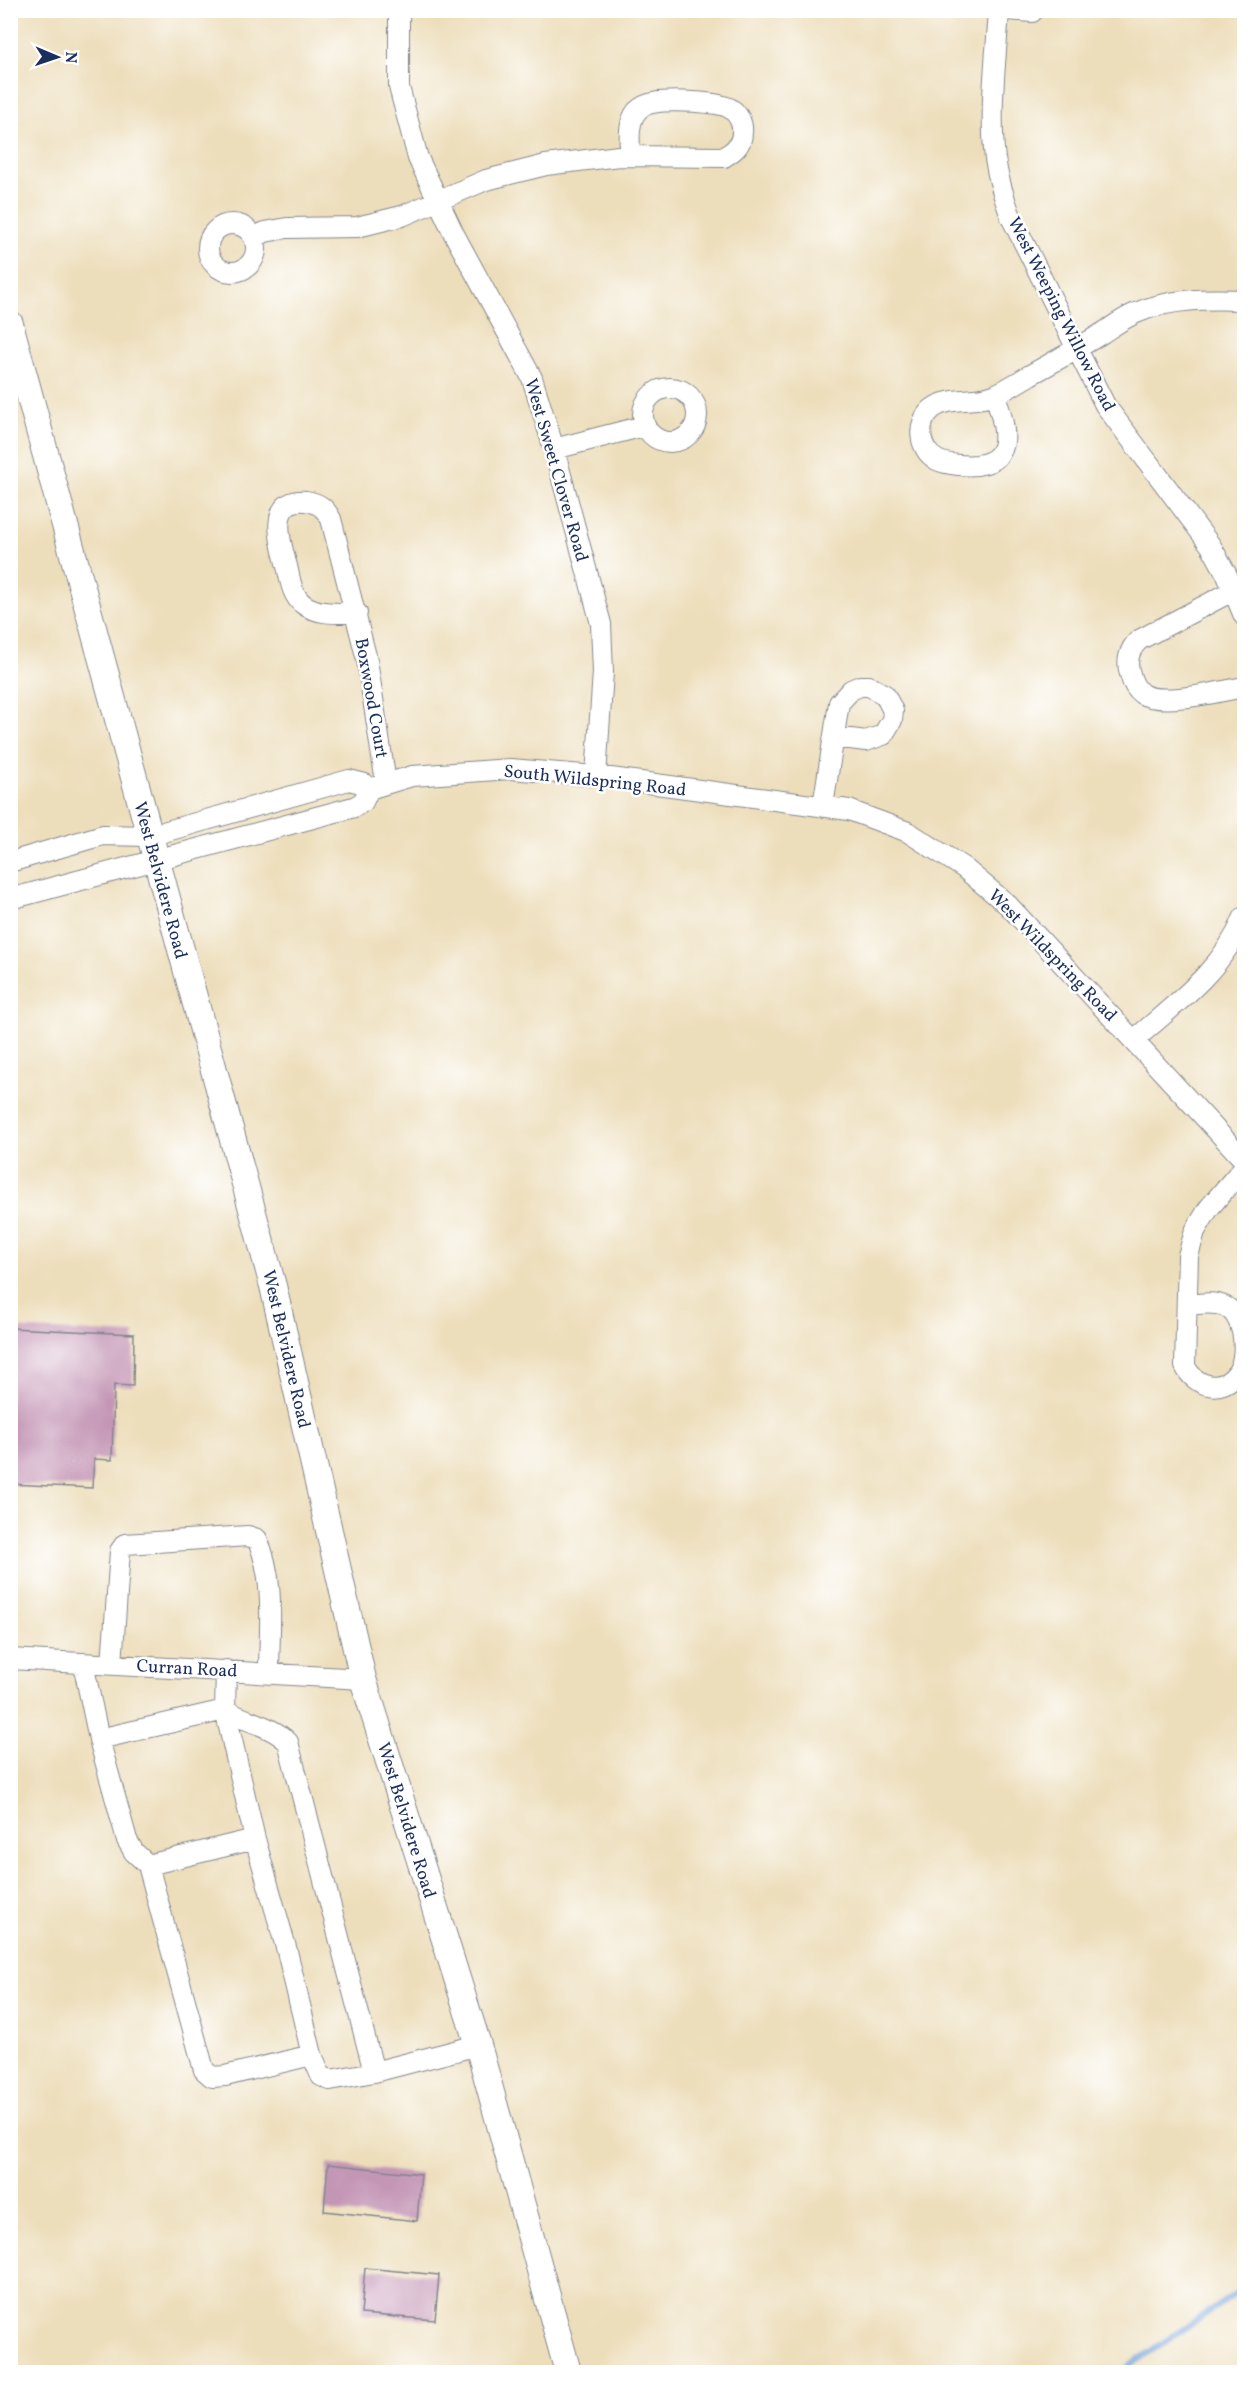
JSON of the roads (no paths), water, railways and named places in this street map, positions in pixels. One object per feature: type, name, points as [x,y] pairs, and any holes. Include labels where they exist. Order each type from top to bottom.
[{"type":"main road","name":"West Belvidere Road","points":[[10,324],[273,1286],[363,1679],[478,2045],[568,2373]]},
{"type":"street","name":"West Sweet Clover Road","points":[[399,10],[399,87],[418,158],[454,234],[532,378],[554,449],[601,624],[603,672],[596,776]]},
{"type":"street","name":"West Weeping Willow Road","points":[[999,10],[993,124],[995,160],[1011,217],[1105,405],[1239,587],[1245,616]]},
{"type":"street","points":[[1008,10],[1032,12]]},
{"type":"street","points":[[254,238],[265,232],[287,228],[357,227],[402,216],[486,180],[546,165],[630,156],[724,157],[738,147],[743,130],[741,122],[737,114],[721,105],[663,102],[645,105],[638,110],[630,126],[630,156]]},
{"type":"street","points":[[995,395],[1006,429],[1002,448],[997,456],[988,462],[974,465],[947,463],[937,460],[930,454],[921,437],[922,426],[932,409],[942,404],[995,395],[1136,313],[1171,303],[1205,299],[1245,300]]},
{"type":"street","points":[[554,449],[644,426]]},
{"type":"street","name":"Boxwood Court","points":[[357,614],[312,609],[301,603],[293,591],[278,532],[279,519],[284,509],[302,501],[315,502],[326,509],[331,519],[357,614],[375,699],[377,786]]},
{"type":"street","points":[[1239,587],[1139,640],[1130,651],[1128,664],[1134,685],[1148,696],[1174,697],[1245,687]]},
{"type":"street","points":[[823,806],[835,737]]},
{"type":"street","name":"South Wildspring Road","points":[[10,862],[103,835],[149,836],[350,780],[377,786],[412,776],[510,769],[596,776],[823,806]]},
{"type":"street","name":"South Wildspring Road","points":[[10,899],[354,807],[363,802],[377,786]]},
{"type":"street","name":"West Wildspring Road","points":[[823,806],[849,810],[908,832],[964,867],[1008,905],[1245,1160]]},
{"type":"street","points":[[1134,1040],[1205,977],[1224,955],[1245,917]]},
{"type":"street","points":[[1187,1305],[1188,1256],[1195,1231],[1209,1208],[1245,1167]]},
{"type":"street","points":[[112,1664],[120,1551],[125,1544],[248,1536],[257,1539],[262,1550],[269,1589],[269,1673]]},
{"type":"street","name":"Curran Road","points":[[10,1659],[363,1679]]},
{"type":"street","points":[[83,1663],[99,1739],[127,1840],[134,1852],[148,1865],[204,2070],[212,2077],[225,2076],[312,2055]]},
{"type":"street","points":[[226,1670],[225,1710],[255,1839],[287,1951],[312,2055],[321,2076],[330,2080],[374,2072],[478,2045]]},
{"type":"street","points":[[99,1739],[225,1710],[243,1720],[279,1732],[288,1742],[374,2072]]},
{"type":"street","points":[[148,1865],[255,1839]]},
{"type":"waterway","points":[[1123,2372],[1244,2288]]}]
